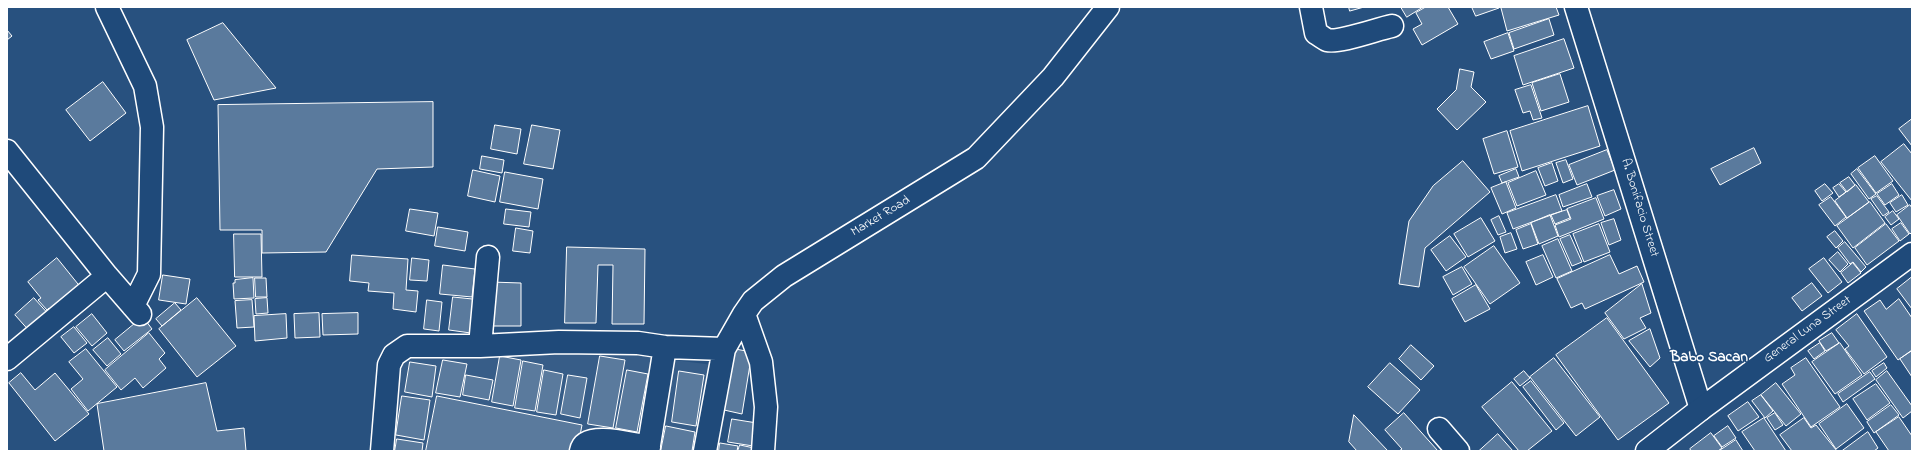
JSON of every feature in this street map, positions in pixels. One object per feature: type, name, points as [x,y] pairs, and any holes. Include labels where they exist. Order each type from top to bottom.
[{"type":"street","points":[[7,150],[107,276],[136,310],[149,274],[152,127],[145,86],[107,7]]},
{"type":"street","name":"Market Road","points":[[705,451],[724,349],[753,301],[784,276],[976,158],[1053,77],[1108,7]]},
{"type":"street","points":[[1311,7],[1316,33],[1327,40],[1341,41],[1363,33],[1392,26]]},
{"type":"street","name":"A. Bonifacio Street","points":[[1576,7],[1701,409]]},
{"type":"street","name":"General Luna Street","points":[[1648,451],[1701,409],[1912,254]]},
{"type":"street","points":[[480,346],[488,257]]},
{"type":"street","points":[[7,359],[107,276]]},
{"type":"street","points":[[744,314],[762,362],[766,406],[763,451]]},
{"type":"street","points":[[382,451],[389,365],[394,355],[408,346],[480,346],[559,342],[638,343],[665,348],[724,349]]},
{"type":"street","points":[[581,451],[589,441],[600,439],[648,449],[665,348]]},
{"type":"street","points":[[1439,429],[1458,451]]},
{"type":"shaded area","points":[[582,348],[713,365],[696,451],[390,451],[399,363],[412,353]]},
{"type":"building","points":[[1349,7],[1364,7],[1350,11]]},
{"type":"building","points":[[1401,7],[1423,7],[1407,17]]},
{"type":"building","points":[[1426,7],[1448,7],[1458,24],[1422,45],[1413,29],[1422,24],[1416,13]]},
{"type":"building","points":[[1472,7],[1499,7],[1499,8],[1476,16]]},
{"type":"building","points":[[1556,7],[1559,15],[1507,31],[1501,8]]},
{"type":"building","points":[[1549,19],[1554,35],[1514,49],[1509,33]]},
{"type":"building","points":[[223,23],[276,88],[214,100],[187,40]]},
{"type":"building","points":[[7,30],[12,36],[7,40]]},
{"type":"building","points":[[1508,33],[1514,51],[1491,59],[1484,42]]},
{"type":"building","points":[[1564,39],[1574,68],[1523,85],[1514,56]]},
{"type":"building","points":[[1460,69],[1474,72],[1471,87],[1486,102],[1457,130],[1437,109],[1456,90]]},
{"type":"building","points":[[1560,74],[1569,102],[1541,111],[1532,83]]},
{"type":"building","points":[[103,82],[126,113],[90,141],[66,110]]},
{"type":"building","points":[[1531,85],[1542,118],[1533,120],[1530,111],[1523,113],[1515,90]]},
{"type":"building","points":[[433,102],[433,167],[377,169],[326,252],[262,253],[262,230],[220,230],[218,105]]},
{"type":"building","points":[[1588,106],[1600,146],[1522,171],[1510,131]]},
{"type":"building","points":[[1912,119],[1912,146],[1899,129]]},
{"type":"building","points":[[495,125],[521,129],[517,154],[491,149]]},
{"type":"building","points":[[532,125],[560,130],[553,169],[524,164]]},
{"type":"building","points":[[1507,131],[1518,167],[1494,174],[1483,139]]},
{"type":"building","points":[[1904,144],[1912,154],[1912,201],[1881,162]]},
{"type":"building","points":[[1754,148],[1761,163],[1720,185],[1711,169]]},
{"type":"building","points":[[1607,150],[1615,170],[1577,185],[1569,165]]},
{"type":"building","points":[[482,156],[504,160],[502,173],[480,169]]},
{"type":"building","points":[[1875,156],[1893,181],[1876,193],[1858,168]]},
{"type":"building","points":[[1566,160],[1573,179],[1563,183],[1556,163]]},
{"type":"building","points":[[1463,161],[1490,192],[1425,248],[1419,287],[1399,284],[1409,221],[1433,186]]},
{"type":"building","points":[[1552,163],[1558,181],[1545,186],[1538,168]]},
{"type":"building","points":[[1516,169],[1519,177],[1502,183],[1499,176]]},
{"type":"building","points":[[1857,169],[1876,194],[1869,199],[1851,174]]},
{"type":"building","points":[[473,170],[500,176],[495,202],[468,196]]},
{"type":"building","points":[[1536,171],[1546,195],[1517,206],[1508,183]]},
{"type":"building","points":[[505,172],[543,179],[538,209],[500,202]]},
{"type":"building","points":[[1849,177],[1855,185],[1847,192],[1840,183]]},
{"type":"building","points":[[1506,182],[1516,208],[1502,214],[1491,188]]},
{"type":"building","points":[[1587,184],[1592,197],[1563,207],[1559,195]]},
{"type":"building","points":[[1825,184],[1833,193],[1822,201],[1815,191]]},
{"type":"building","points":[[1839,184],[1846,192],[1839,197],[1833,188]]},
{"type":"building","points":[[1892,184],[1899,195],[1885,205],[1877,194]]},
{"type":"building","points":[[1856,185],[1869,202],[1847,218],[1835,201]]},
{"type":"building","points":[[1614,190],[1621,209],[1605,216],[1597,196]]},
{"type":"building","points":[[1556,195],[1562,211],[1513,229],[1507,213]]},
{"type":"building","points":[[1902,195],[1908,205],[1896,212],[1890,203]]},
{"type":"building","points":[[1877,196],[1889,212],[1883,216],[1871,199]]},
{"type":"building","points":[[1831,197],[1846,217],[1835,226],[1819,205]]},
{"type":"building","points":[[1596,198],[1604,219],[1559,237],[1555,225],[1571,219],[1567,209]]},
{"type":"building","points":[[1870,202],[1885,223],[1853,248],[1837,226]]},
{"type":"building","points":[[1910,205],[1912,208],[1912,232],[1910,234],[1897,215]]},
{"type":"building","points":[[410,209],[438,213],[434,236],[406,231]]},
{"type":"building","points":[[506,209],[531,212],[529,227],[504,224]]},
{"type":"building","points":[[1567,210],[1570,218],[1555,224],[1551,215]]},
{"type":"building","points":[[1893,211],[1899,219],[1891,225],[1885,217]]},
{"type":"building","points":[[1550,215],[1558,236],[1539,244],[1531,223]]},
{"type":"building","points":[[1499,216],[1506,232],[1498,235],[1491,220]]},
{"type":"building","points":[[1481,218],[1495,241],[1468,257],[1454,234]]},
{"type":"building","points":[[1614,219],[1621,240],[1609,245],[1601,223]]},
{"type":"building","points":[[1901,223],[1909,234],[1900,241],[1892,229]]},
{"type":"building","points":[[1531,224],[1538,244],[1523,249],[1516,230]]},
{"type":"building","points":[[1599,224],[1610,252],[1584,262],[1573,234]]},
{"type":"building","points":[[1886,224],[1899,241],[1867,265],[1855,248]]},
{"type":"building","points":[[438,227],[468,232],[465,251],[435,246]]},
{"type":"building","points":[[516,228],[533,231],[530,253],[513,251]]},
{"type":"building","points":[[1835,231],[1843,241],[1836,248],[1827,237]]},
{"type":"building","points":[[1511,233],[1517,249],[1505,253],[1500,237]]},
{"type":"building","points":[[234,234],[261,234],[262,277],[235,277]]},
{"type":"building","points":[[1570,235],[1582,262],[1572,266],[1560,239]]},
{"type":"building","points":[[1450,236],[1466,257],[1446,271],[1431,250]]},
{"type":"building","points":[[1558,239],[1572,271],[1556,278],[1542,246]]},
{"type":"building","points":[[1845,242],[1866,267],[1861,272],[1853,262],[1850,264],[1838,248]]},
{"type":"building","points":[[1494,246],[1520,283],[1490,304],[1464,267]]},
{"type":"building","points":[[567,247],[645,249],[644,324],[612,324],[613,265],[598,265],[596,323],[565,323]]},
{"type":"building","points":[[1838,252],[1848,264],[1840,272],[1829,260]]},
{"type":"building","points":[[352,255],[408,259],[406,290],[418,291],[416,312],[393,309],[394,293],[368,291],[369,283],[350,281]]},
{"type":"building","points":[[1543,255],[1553,277],[1536,285],[1526,262]]},
{"type":"building","points":[[1610,255],[1619,274],[1637,266],[1644,282],[1585,309],[1582,303],[1571,308],[1557,279]]},
{"type":"building","points":[[57,258],[82,289],[53,313],[49,308],[47,310],[38,300],[41,298],[28,282]]},
{"type":"building","points":[[412,258],[429,260],[427,281],[410,280]]},
{"type":"building","points":[[1824,258],[1842,282],[1828,293],[1809,269]]},
{"type":"building","points":[[1853,263],[1861,273],[1848,283],[1841,273]]},
{"type":"building","points":[[443,265],[475,269],[472,297],[440,294]]},
{"type":"building","points":[[1462,267],[1472,284],[1453,295],[1443,277]]},
{"type":"building","points":[[163,275],[190,279],[186,304],[159,300]]},
{"type":"building","points":[[1912,277],[1912,309],[1897,289]]},
{"type":"building","points":[[253,278],[254,298],[234,299],[233,283],[235,283],[235,280]]},
{"type":"building","points":[[255,278],[266,278],[267,297],[256,297]]},
{"type":"building","points":[[491,282],[521,283],[521,326],[491,326]]},
{"type":"building","points":[[1812,283],[1822,296],[1802,311],[1792,298]]},
{"type":"building","points":[[1642,284],[1651,313],[1640,318],[1646,328],[1624,339],[1605,313]]},
{"type":"building","points":[[1476,285],[1490,309],[1465,322],[1452,299]]},
{"type":"building","points":[[453,297],[482,300],[478,334],[449,330]]},
{"type":"building","points":[[34,298],[51,317],[32,334],[15,315]]},
{"type":"building","points":[[197,298],[236,346],[197,377],[159,329]]},
{"type":"building","points":[[267,298],[268,313],[256,314],[255,299]]},
{"type":"building","points":[[1899,299],[1912,318],[1912,350],[1898,360],[1864,311],[1880,300],[1886,309]]},
{"type":"building","points":[[252,300],[254,327],[237,328],[235,301]]},
{"type":"building","points":[[427,300],[442,302],[439,331],[424,329]]},
{"type":"building","points":[[175,303],[181,310],[162,326],[156,319]]},
{"type":"building","points":[[319,313],[320,337],[295,338],[294,314]]},
{"type":"building","points":[[358,313],[358,334],[323,335],[322,314]]},
{"type":"building","points":[[92,314],[107,333],[92,346],[76,327]]},
{"type":"building","points":[[286,314],[287,338],[255,341],[254,316]]},
{"type":"building","points":[[1857,314],[1887,357],[1864,374],[1845,349],[1849,346],[1836,330]]},
{"type":"building","points":[[143,317],[152,329],[124,351],[115,340]]},
{"type":"building","points":[[1607,318],[1669,403],[1618,440],[1556,355]]},
{"type":"building","points":[[74,327],[87,343],[74,353],[61,337]]},
{"type":"building","points":[[1650,329],[1660,358],[1650,367],[1629,341]]},
{"type":"building","points":[[149,333],[165,353],[159,359],[166,368],[143,388],[135,378],[121,390],[105,370]]},
{"type":"building","points":[[1832,333],[1839,343],[1826,351],[1819,341]]},
{"type":"building","points":[[108,338],[121,354],[107,366],[93,350]]},
{"type":"building","points":[[1820,343],[1825,351],[1814,359],[1808,351]]},
{"type":"building","points":[[1840,343],[1862,375],[1835,394],[1812,362]]},
{"type":"building","points":[[1411,345],[1434,366],[1421,380],[1399,359]]},
{"type":"building","points":[[86,349],[117,387],[88,411],[71,389],[83,379],[69,362]]},
{"type":"building","points":[[735,349],[752,352],[742,414],[724,410]]},
{"type":"building","points":[[1912,351],[1912,377],[1900,359]]},
{"type":"building","points":[[500,356],[521,360],[513,406],[492,402]]},
{"type":"building","points":[[600,356],[625,360],[613,428],[588,424]]},
{"type":"building","points":[[1554,358],[1600,417],[1576,436],[1530,377]]},
{"type":"building","points":[[1806,358],[1840,407],[1811,427],[1782,384],[1795,375],[1791,368]]},
{"type":"building","points":[[443,360],[467,364],[460,397],[436,393]]},
{"type":"building","points":[[523,361],[543,365],[535,411],[515,408]]},
{"type":"building","points":[[410,362],[436,366],[432,397],[405,392]]},
{"type":"building","points":[[1390,363],[1420,390],[1398,414],[1368,387]]},
{"type":"building","points":[[1884,363],[1887,368],[1876,377],[1872,371]]},
{"type":"building","points":[[544,370],[563,374],[556,415],[537,412]]},
{"type":"building","points":[[627,370],[648,374],[637,432],[616,428]]},
{"type":"building","points":[[679,371],[704,375],[696,426],[672,422]]},
{"type":"building","points":[[1524,371],[1530,378],[1520,386],[1514,379]]},
{"type":"building","points":[[1887,371],[1912,406],[1912,411],[1903,418],[1876,380]]},
{"type":"building","points":[[1870,372],[1875,379],[1843,402],[1838,394]]},
{"type":"building","points":[[21,373],[35,390],[55,373],[89,414],[55,441],[9,383]]},
{"type":"building","points":[[466,375],[493,380],[489,400],[463,395]]},
{"type":"building","points":[[568,375],[587,378],[580,418],[561,414]]},
{"type":"building","points":[[1531,381],[1564,423],[1556,430],[1523,387]]},
{"type":"building","points":[[1512,382],[1552,431],[1527,451],[1519,451],[1482,407]]},
{"type":"building","points":[[206,383],[217,431],[244,428],[246,451],[104,451],[97,404]]},
{"type":"building","points":[[1776,383],[1801,414],[1786,426],[1761,395]]},
{"type":"building","points":[[1876,384],[1890,403],[1867,420],[1853,399]]},
{"type":"building","points":[[1761,395],[1773,411],[1765,418],[1752,401]]},
{"type":"building","points":[[402,396],[430,400],[424,440],[396,435]]},
{"type":"building","points":[[437,396],[582,425],[577,451],[426,451]]},
{"type":"building","points":[[1748,402],[1759,417],[1738,431],[1728,416]]},
{"type":"building","points":[[1847,404],[1864,428],[1836,449],[1819,424]]},
{"type":"building","points":[[1891,405],[1899,415],[1874,433],[1867,422]]},
{"type":"building","points":[[1404,413],[1438,451],[1399,451],[1402,449],[1385,430]]},
{"type":"building","points":[[1775,413],[1783,425],[1775,430],[1767,418]]},
{"type":"building","points":[[1354,415],[1388,451],[1357,451],[1349,442]]},
{"type":"building","points":[[1899,417],[1912,436],[1912,451],[1889,451],[1876,432]]},
{"type":"building","points":[[1764,418],[1786,451],[1755,451],[1742,432]]},
{"type":"building","points":[[1804,418],[1811,428],[1816,425],[1837,451],[1792,451],[1780,435]]},
{"type":"building","points":[[732,419],[757,423],[753,446],[728,442]]},
{"type":"building","points":[[666,426],[695,432],[692,451],[661,451]]},
{"type":"building","points":[[1728,426],[1736,438],[1722,447],[1714,436]]},
{"type":"building","points":[[1868,432],[1878,448],[1874,451],[1842,451]]},
{"type":"building","points":[[1711,433],[1722,448],[1718,451],[1691,451],[1690,449]]},
{"type":"building","points":[[1498,434],[1513,451],[1479,451]]},
{"type":"building","points":[[397,439],[423,443],[422,451],[395,451]]},
{"type":"building","points":[[1736,440],[1743,451],[1719,451]]},
{"type":"building","points":[[720,443],[738,446],[737,451],[719,451]]},
{"type":"building","points":[[740,445],[754,448],[754,451],[738,451]]},
{"type":"district","name":"Babo Sacan","points":[[1709,359]]}]
